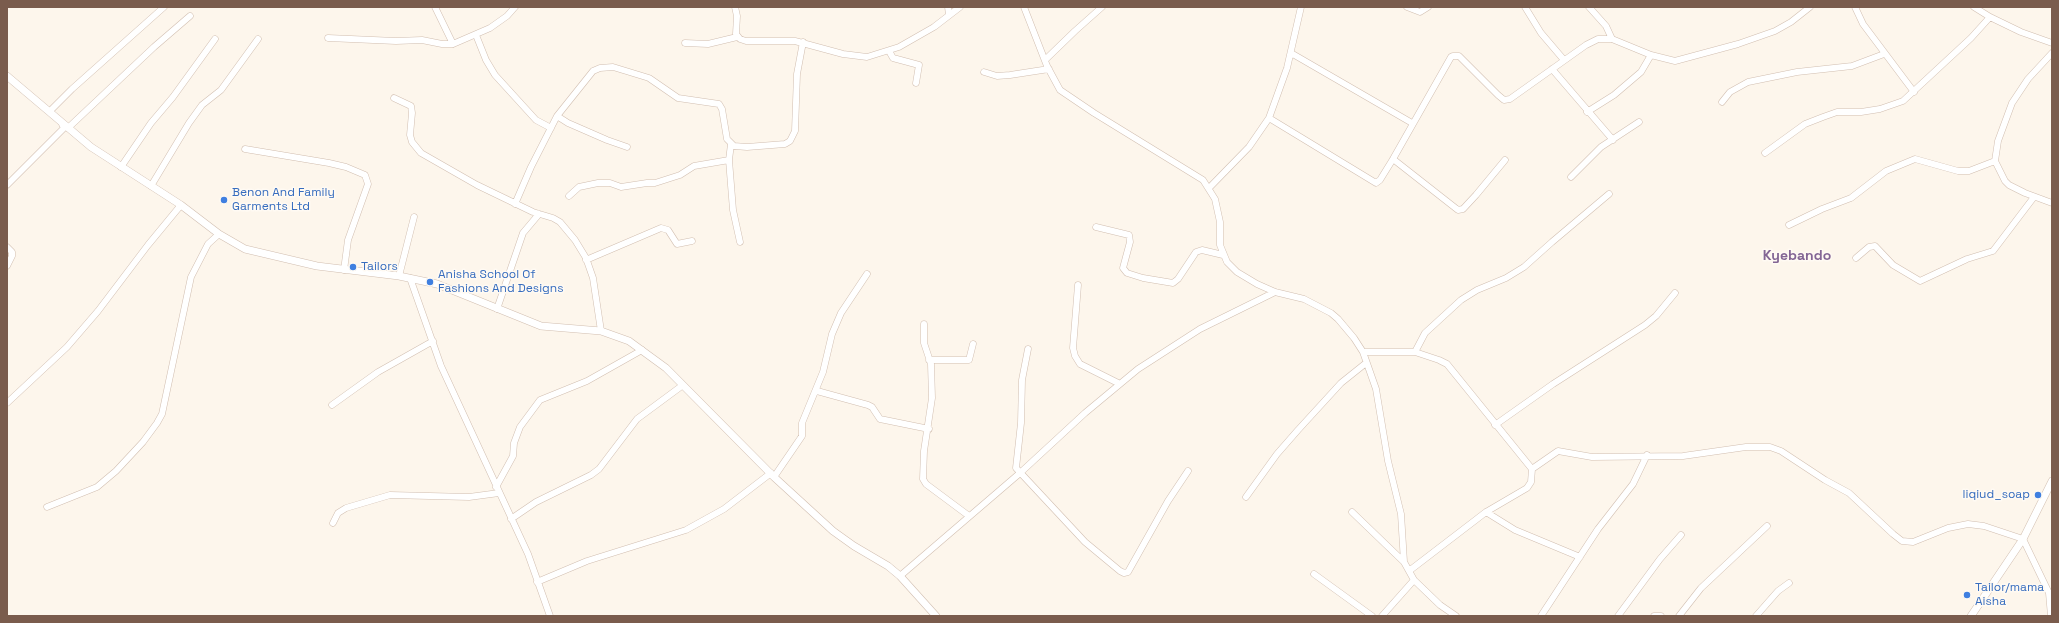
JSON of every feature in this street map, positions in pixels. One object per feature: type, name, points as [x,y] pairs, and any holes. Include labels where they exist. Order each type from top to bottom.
[{"type":"street","points":[[50,111],[72,89],[164,7]]},
{"type":"street","points":[[435,7],[453,44]]},
{"type":"street","points":[[328,38],[396,41],[422,40],[442,44],[453,44],[476,35],[508,16],[515,7]]},
{"type":"street","points":[[735,7],[737,16],[737,37]]},
{"type":"street","points":[[948,7],[949,15]]},
{"type":"street","points":[[685,43],[708,44],[737,37],[746,41],[795,40],[843,54],[867,57],[889,51],[934,27],[960,7]]},
{"type":"street","points":[[1024,7],[1045,60],[1060,90],[1067,96],[1203,180],[1209,188],[1218,209],[1220,245],[1227,262],[1237,272],[1275,292],[1304,299],[1331,313],[1338,319],[1363,352],[1376,389],[1384,441],[1401,514],[1404,562]]},
{"type":"street","points":[[1045,60],[1074,31],[1102,7]]},
{"type":"street","points":[[1209,188],[1249,146],[1269,118],[1291,53],[1301,7]]},
{"type":"street","points":[[1407,7],[1420,12],[1428,7]]},
{"type":"street","points":[[1524,7],[1540,34],[1564,60]]},
{"type":"street","points":[[1588,7],[1606,26],[1612,39]]},
{"type":"street","points":[[1269,118],[1372,182],[1376,183],[1380,180],[1393,159],[1412,123],[1436,86],[1450,57],[1459,56],[1504,100],[1513,98],[1564,60],[1592,42],[1603,38],[1612,39],[1651,55],[1675,61],[1738,44],[1774,31],[1791,22],[1810,7]]},
{"type":"street","points":[[1855,7],[1863,24],[1914,92]]},
{"type":"street","points":[[1974,7],[1990,17],[2021,32],[2052,43]]},
{"type":"street","points":[[68,128],[154,47],[190,16]]},
{"type":"street","points":[[1765,153],[1805,124],[1837,112],[1861,112],[1892,106],[1903,101],[1971,38],[1990,17]]},
{"type":"street","points":[[476,35],[486,60],[495,75],[536,120],[551,128]]},
{"type":"street","points":[[121,167],[151,123],[173,97],[215,39]]},
{"type":"street","points":[[151,186],[171,151],[202,105],[221,90],[258,39]]},
{"type":"street","points":[[515,204],[530,167],[557,116],[593,71],[606,67],[614,67],[649,78],[678,98],[719,104],[722,109],[727,139],[731,144],[747,147],[785,144],[794,137],[797,74],[803,42]]},
{"type":"street","points":[[889,51],[893,58],[919,65],[916,83]]},
{"type":"street","points":[[1291,53],[1412,123]]},
{"type":"street","points":[[2052,53],[2028,79],[2012,103],[1998,141],[1996,161],[2005,181],[2009,186],[2052,203]]},
{"type":"street","points":[[1722,102],[1730,92],[1748,82],[1797,72],[1852,66],[1884,54]]},
{"type":"street","points":[[1588,112],[1614,94],[1641,72],[1651,55]]},
{"type":"street","points":[[984,72],[997,76],[1049,69]]},
{"type":"street","points":[[1552,69],[1613,140]]},
{"type":"street","points":[[7,76],[91,147],[181,205],[219,234],[254,252],[344,270],[399,276],[437,284],[497,310],[541,326],[601,331],[629,340],[666,368],[772,475],[833,531],[854,546],[888,566],[900,576],[936,616]]},
{"type":"street","points":[[394,98],[411,106],[412,113],[410,135],[412,142],[421,153],[477,185],[515,204],[560,222],[575,240],[586,260],[594,284],[601,331]]},
{"type":"street","points":[[557,116],[568,123],[627,147]]},
{"type":"street","points":[[7,185],[64,128],[60,121]]},
{"type":"street","points":[[1571,177],[1601,147],[1639,122]]},
{"type":"street","points":[[731,144],[729,160],[733,210],[740,242]]},
{"type":"street","points":[[245,149],[329,163],[346,167],[365,175],[368,184],[348,240],[344,270]]},
{"type":"street","points":[[1790,225],[1822,209],[1851,198],[1886,171],[1915,158],[1958,171],[1969,171],[1996,161]]},
{"type":"street","points":[[1393,159],[1458,210],[1463,209],[1505,160]]},
{"type":"street","points":[[568,196],[579,187],[598,183],[610,183],[621,187],[655,183],[680,175],[694,166],[729,160]]},
{"type":"street","points":[[1415,352],[1425,333],[1461,300],[1477,290],[1506,278],[1524,268],[1552,242],[1610,194]]},
{"type":"street","points":[[1856,258],[1869,247],[1875,246],[1894,265],[1920,281],[1967,259],[1993,251],[2034,197]]},
{"type":"street","points":[[7,402],[67,347],[98,311],[148,245],[181,205]]},
{"type":"street","points":[[497,310],[523,233],[540,214]]},
{"type":"street","points":[[399,276],[414,217]]},
{"type":"street","points":[[1096,227],[1129,235],[1130,242],[1123,268],[1127,273],[1142,278],[1173,283],[1178,279],[1196,252],[1202,250],[1223,255]]},
{"type":"street","points":[[586,260],[661,228],[668,230],[677,244],[692,241]]},
{"type":"street","points":[[47,508],[97,487],[116,471],[143,442],[158,423],[162,414],[191,277],[208,244],[219,234]]},
{"type":"street","points":[[7,247],[12,252],[12,256],[7,266]]},
{"type":"street","points":[[537,582],[587,561],[686,530],[724,509],[772,475],[802,436],[802,423],[823,372],[832,334],[841,313],[867,274]]},
{"type":"street","points":[[410,278],[441,366],[528,554],[550,616]]},
{"type":"street","points":[[1078,285],[1073,348],[1075,356],[1080,364],[1120,384]]},
{"type":"street","points":[[900,576],[1020,473],[1085,413],[1138,369],[1200,329],[1275,292]]},
{"type":"street","points":[[1495,425],[1553,384],[1645,325],[1656,316],[1675,293]]},
{"type":"street","points":[[924,324],[924,343],[929,360],[932,398],[929,429],[923,462],[924,481],[970,516]]},
{"type":"street","points":[[332,405],[378,372],[433,341]]},
{"type":"street","points":[[929,360],[969,360],[972,344]]},
{"type":"street","points":[[1028,349],[1022,380],[1021,423],[1015,466],[1085,542],[1124,573],[1128,572],[1168,502],[1188,471]]},
{"type":"street","points":[[496,486],[512,456],[514,443],[520,427],[540,400],[587,381],[642,350]]},
{"type":"street","points":[[1363,352],[1415,352],[1430,356],[1447,364],[1532,469],[1531,482],[1527,488],[1486,512],[1409,570]]},
{"type":"street","points":[[1246,497],[1277,454],[1298,430],[1341,383],[1366,363]]},
{"type":"street","points":[[511,519],[541,500],[591,475],[599,469],[637,419],[683,385]]},
{"type":"street","points":[[816,391],[868,405],[872,407],[880,419],[929,429]]},
{"type":"street","points":[[1532,469],[1558,451],[1592,457],[1647,455],[1683,456],[1746,447],[1770,447],[1781,451],[1825,480],[1849,492],[1893,534],[1902,540],[1913,542],[1948,528],[1968,524],[1984,526],[2023,540],[2048,593],[2051,616]]},
{"type":"street","points":[[1541,616],[1598,529],[1633,484],[1647,455]]},
{"type":"street","points":[[1971,616],[1998,579],[2023,540],[2052,481]]},
{"type":"street","points":[[333,523],[338,513],[346,508],[390,495],[469,497],[499,493]]},
{"type":"street","points":[[1352,512],[1404,562],[1414,580],[1440,605],[1456,616]]},
{"type":"street","points":[[1486,512],[1515,530],[1580,557]]},
{"type":"street","points":[[1679,616],[1701,588],[1767,526]]},
{"type":"street","points":[[1618,616],[1660,559],[1680,536]]},
{"type":"street","points":[[1314,574],[1372,616]]},
{"type":"street","points":[[1382,616],[1414,580]]},
{"type":"street","points":[[1756,616],[1778,592],[1789,583]]},
{"type":"street","points":[[1654,616],[1661,616]]},
{"type":"place","name":"Benon And Family Garments Ltd","points":[[224,200]]},
{"type":"place","name":"Tailors","points":[[353,267]]},
{"type":"place","name":"Anisha School Of Fashions And Designs","points":[[430,282]]},
{"type":"place","name":"liqiud_soap","points":[[2038,495]]},
{"type":"place","name":"Tailor/mama Aisha","points":[[1967,595]]},
{"type":"district","name":"Kyebando","points":[[1797,256]]}]
